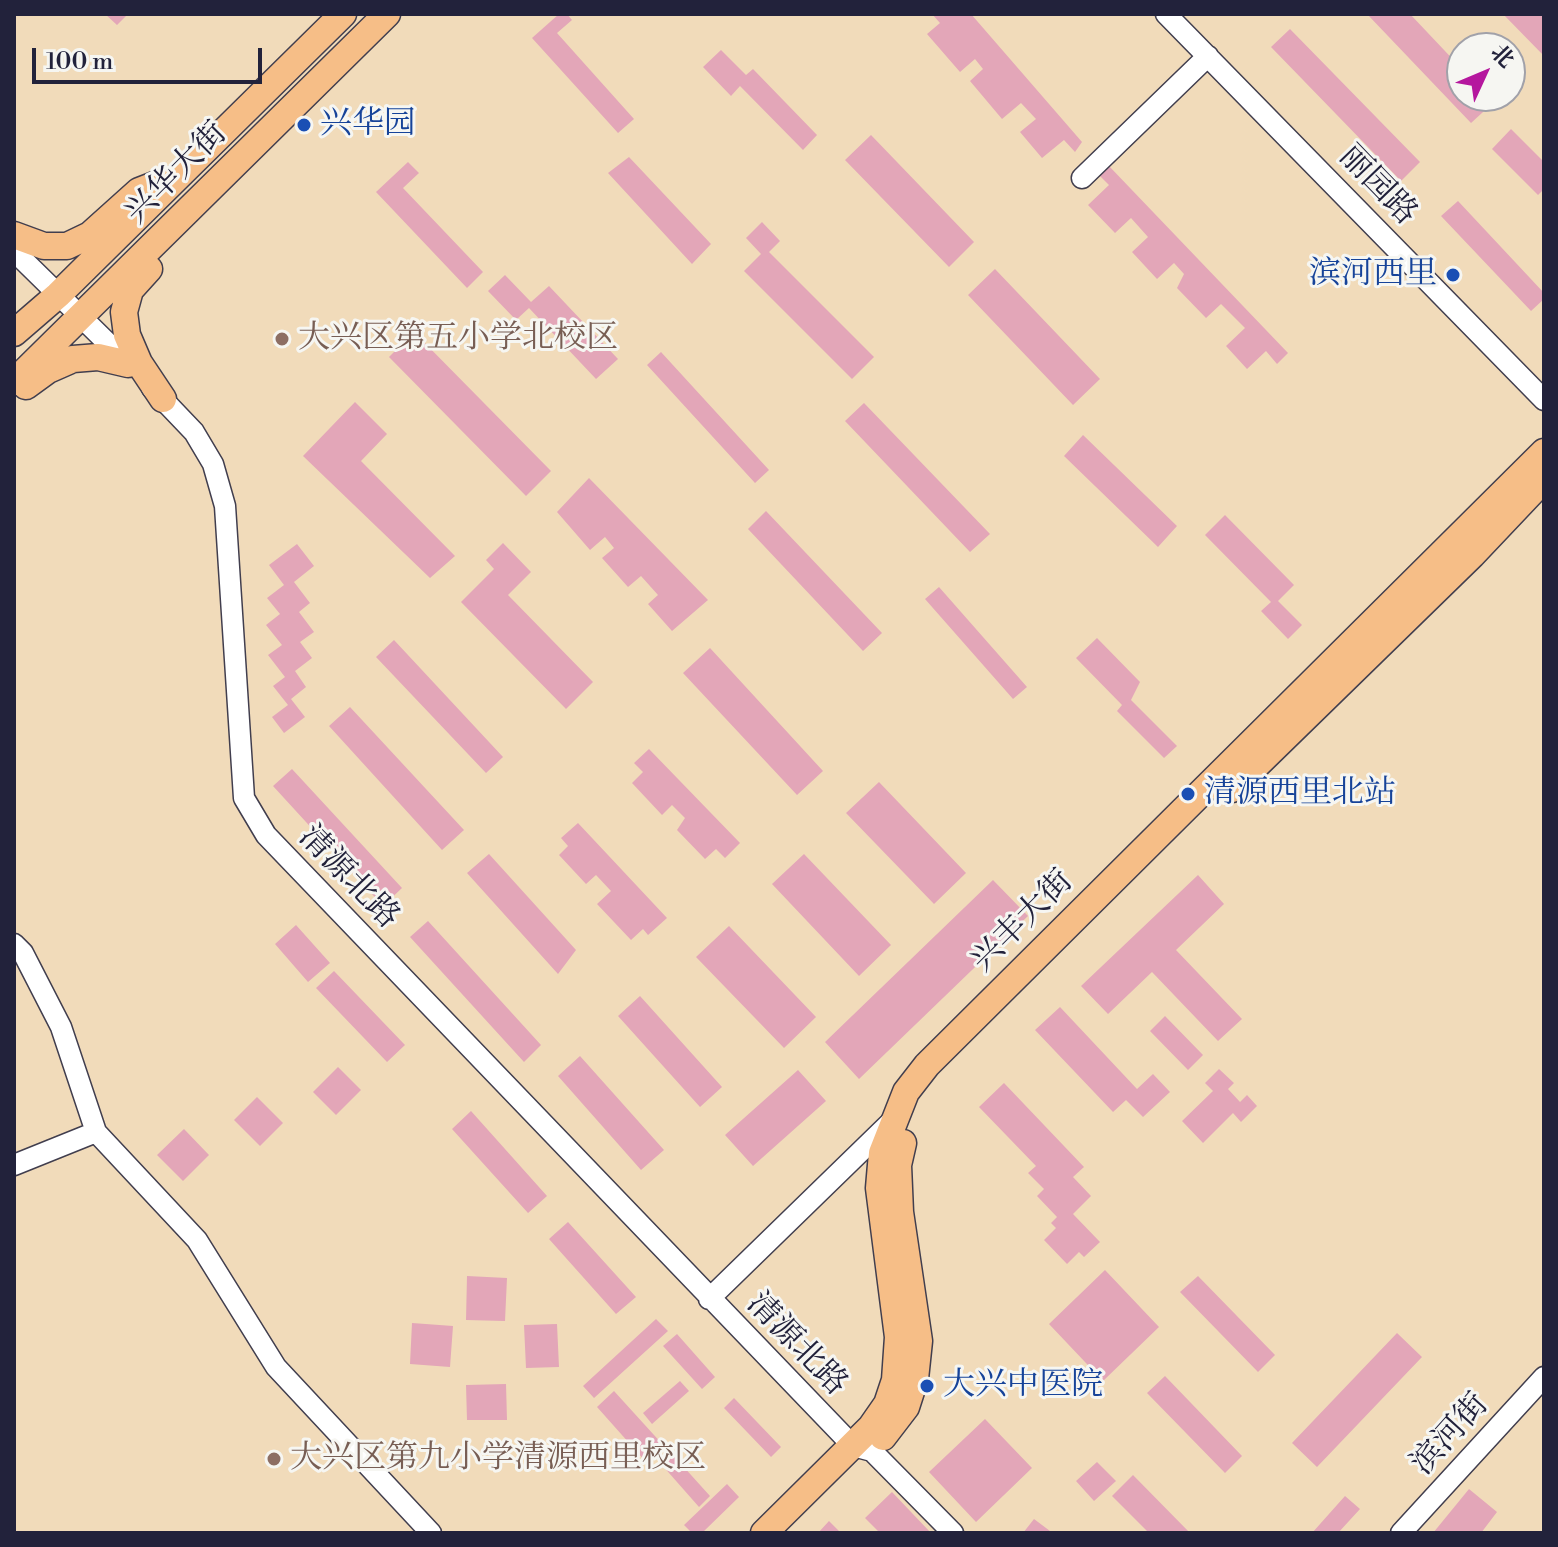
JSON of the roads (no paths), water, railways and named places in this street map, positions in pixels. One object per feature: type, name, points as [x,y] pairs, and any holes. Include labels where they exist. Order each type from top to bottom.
[{"type":"main road","name":"兴华大街","points":[[14,333],[58,295],[343,14]]},
{"type":"main road","name":"兴华大街","points":[[14,382],[387,14]]},
{"type":"main road","points":[[14,235],[44,246],[67,246],[90,235],[139,191],[179,176]]},
{"type":"main road","points":[[163,399],[139,363],[127,335],[124,312],[130,290],[164,253],[190,208]]},
{"type":"main road","points":[[14,396],[48,370],[73,359],[98,357],[128,364]]},
{"type":"main road","name":"兴丰大街","points":[[788,1533],[862,1448],[887,1404],[895,1380],[898,1337],[879,1188],[882,1153],[906,1092],[927,1065],[1544,452]]},
{"type":"main road","name":"兴丰大街","points":[[764,1533],[906,1407],[915,1379],[919,1341],[900,1212],[898,1165],[914,1109],[930,1084],[1472,555],[1544,479]]},
{"type":"street","name":"丽园路","points":[[1166,14],[1544,400]]},
{"type":"street","points":[[1082,178],[1208,56]]},
{"type":"street","name":"清源北路","points":[[14,251],[194,432],[213,464],[225,506],[244,798],[266,835],[709,1299],[953,1533]]},
{"type":"street","points":[[14,944],[23,953],[61,1027],[96,1132],[197,1240],[276,1367],[431,1533]]},
{"type":"street","points":[[709,1299],[894,1119]]},
{"type":"street","points":[[14,1165],[96,1132]]},
{"type":"street","name":"滨河街","points":[[1401,1533],[1544,1377]]},
{"type":"place","name":"兴华园","points":[[304,125]]},
{"type":"place","name":"滨河西里","points":[[1453,275]]},
{"type":"place","name":"大兴区第五小学北校区","points":[[282,339]]},
{"type":"place","name":"清源西里北站","points":[[1188,794]]},
{"type":"place","name":"大兴中医院","points":[[927,1386]]},
{"type":"place","name":"大兴区第九小学清源西里校区","points":[[274,1459]]}]
